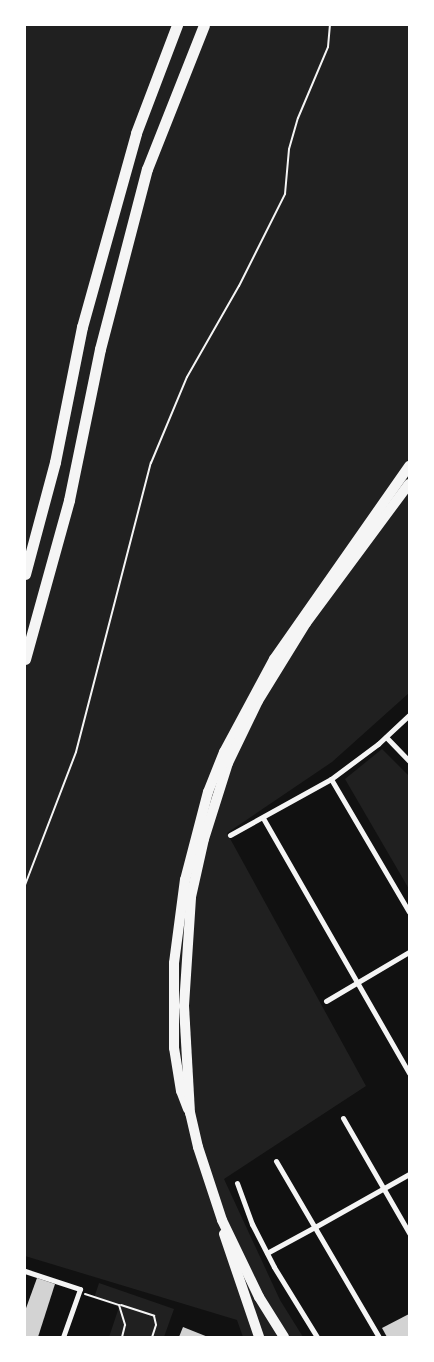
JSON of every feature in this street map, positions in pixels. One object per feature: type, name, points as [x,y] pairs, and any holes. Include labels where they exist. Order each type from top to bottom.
[{"type":"highway","points":[[25,574],[55,462],[82,327],[136,133],[177,25]]},
{"type":"highway","points":[[25,659],[69,500],[100,349],[148,169],[204,25]]},
{"type":"highway","points":[[284,1337],[259,1297],[222,1220],[198,1147],[190,1113],[181,1091],[174,1048],[174,964],[185,880],[208,792],[224,752],[274,659],[409,466]]},
{"type":"highway","points":[[190,1113],[184,986],[191,896],[204,839],[228,762],[258,702],[306,622],[409,484]]},
{"type":"highway","points":[[222,1220],[227,1248],[259,1337]]},
{"type":"street","points":[[230,835],[331,779],[386,737],[409,715]]},
{"type":"street","points":[[386,737],[409,761]]},
{"type":"street","points":[[331,779],[409,912]]},
{"type":"street","points":[[263,818],[409,1072]]},
{"type":"street","points":[[326,1000],[409,952]]},
{"type":"street","points":[[343,1118],[409,1233]]},
{"type":"street","points":[[276,1161],[379,1337]]},
{"type":"street","points":[[267,1253],[409,1174]]},
{"type":"street","points":[[236,1183],[267,1253],[317,1337]]},
{"type":"street","points":[[25,1271],[80,1291],[63,1337]]},
{"type":"path","points":[[25,885],[76,752],[151,463],[187,377],[239,286],[285,194],[289,149],[298,118],[328,48],[330,25]]},
{"type":"path","points":[[80,1291],[119,1305],[136,1308],[154,1316],[156,1325],[152,1337]]},
{"type":"path","points":[[119,1305],[125,1325],[122,1337]]},
{"type":"shaded area","points":[[25,25],[409,25],[409,693],[332,762],[227,833],[366,1086],[224,1179],[280,1300],[303,1337],[243,1337],[237,1320],[25,1256]]},
{"type":"shaded area","points":[[382,749],[409,776],[409,889],[345,779]]},
{"type":"shaded area","points":[[99,1283],[174,1309],[164,1337],[109,1337],[119,1307],[94,1298]]},
{"type":"building","points":[[37,1278],[55,1284],[38,1337],[25,1337],[25,1311]]},
{"type":"building","points":[[409,1314],[409,1337],[387,1337],[382,1328]]},
{"type":"building","points":[[183,1327],[208,1337],[179,1337]]}]
